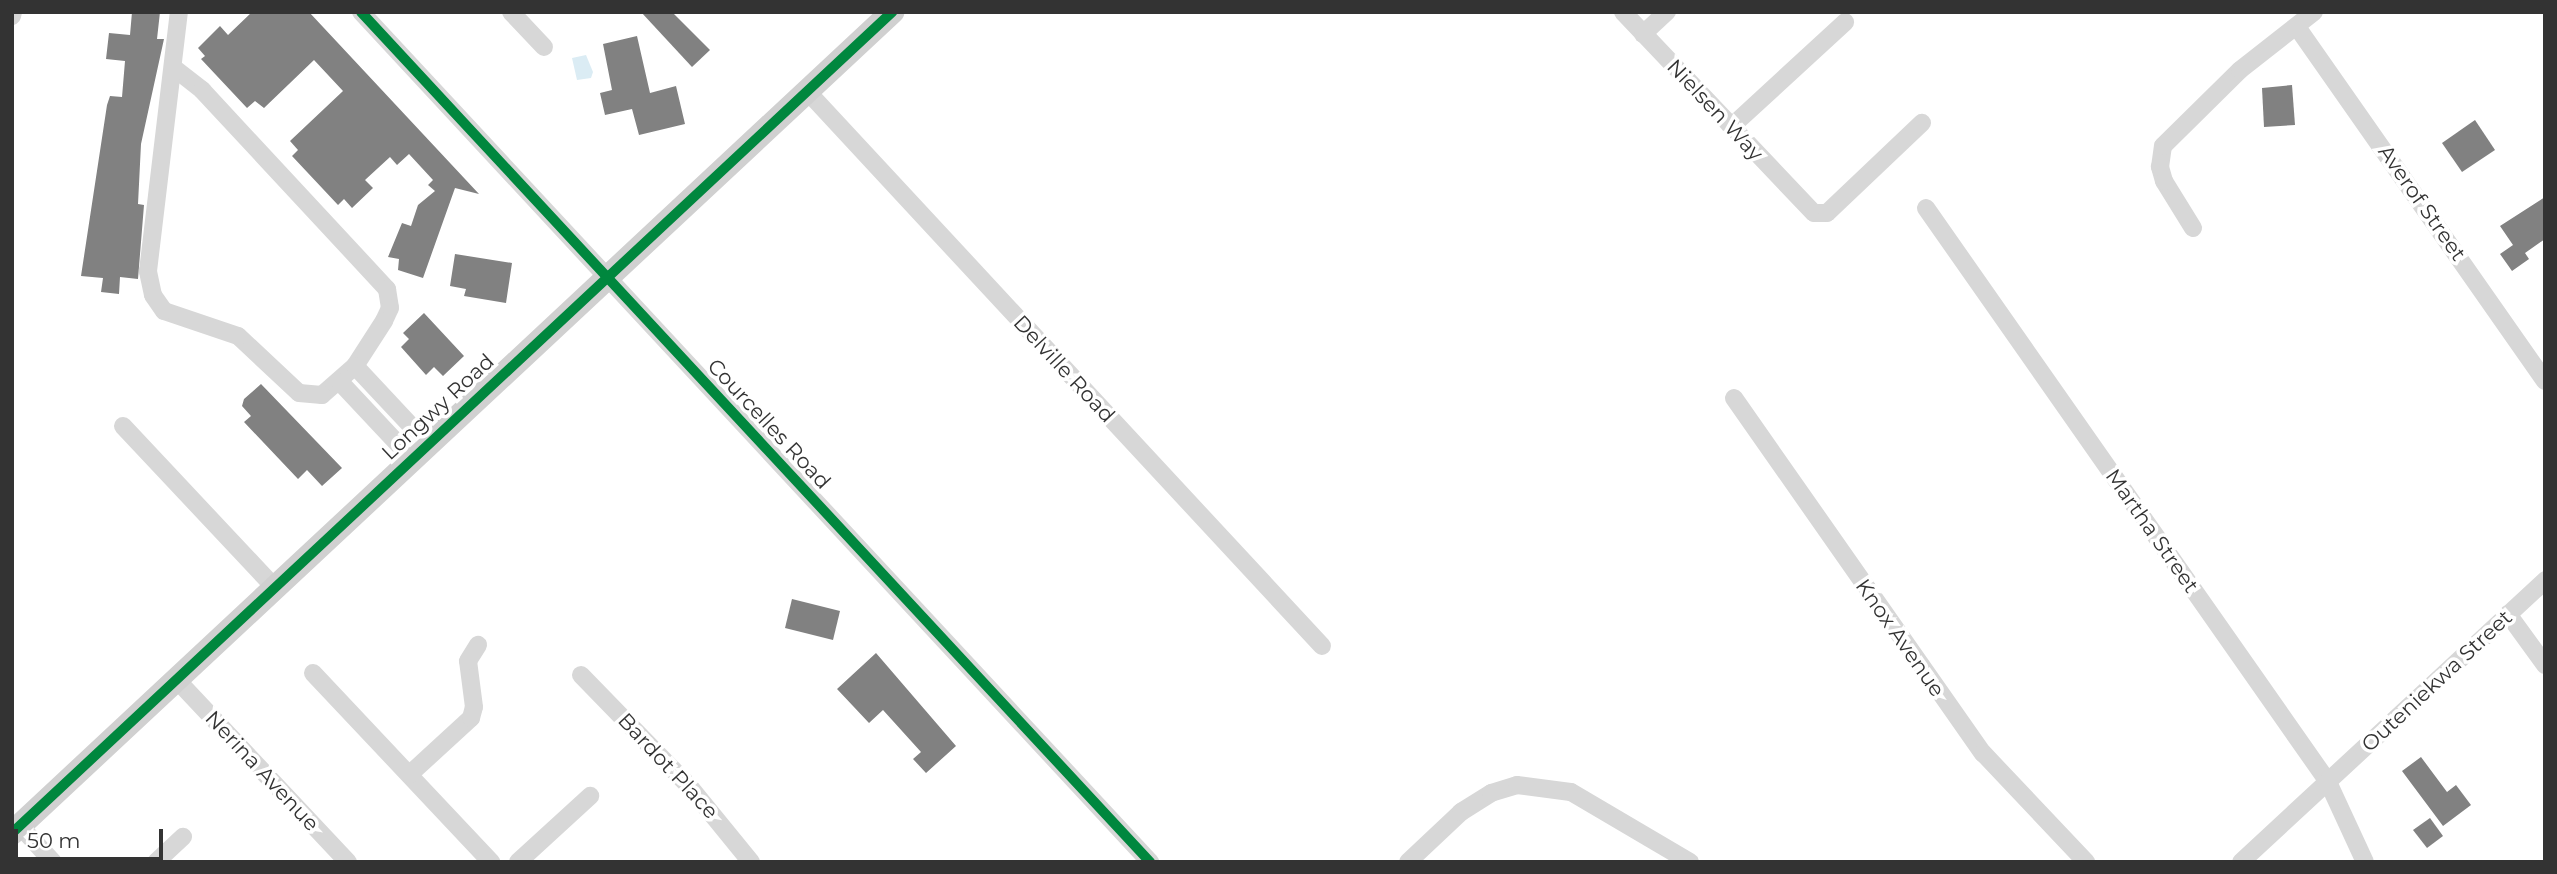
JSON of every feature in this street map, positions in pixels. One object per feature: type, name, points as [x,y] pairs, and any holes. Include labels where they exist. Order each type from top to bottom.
[{"type":"street","points":[[174,68],[202,90],[383,282],[390,308],[355,366],[340,382],[322,395],[299,394],[238,336],[164,311],[153,295],[148,271],[179,12]]},
{"type":"street","name":"Courcelles Road","points":[[360,12],[1150,862]]},
{"type":"street","points":[[512,12],[544,47]]},
{"type":"street","name":"Longwy Road","points":[[16,829],[892,12]]},
{"type":"street","name":"Nielsen Way","points":[[1623,12],[1808,208],[1826,212],[1922,123]]},
{"type":"street","points":[[1643,34],[1668,12]]},
{"type":"street","points":[[2193,228],[2164,181],[2160,167],[2163,146],[2240,70],[2314,12]]},
{"type":"street","points":[[1731,127],[1845,22]]},
{"type":"street","name":"Averof Street","points":[[2297,27],[2545,380]]},
{"type":"street","name":"Delville Road","points":[[807,91],[1322,646]]},
{"type":"street","name":"Martha Street","points":[[1926,208],[2328,782],[2365,862]]},
{"type":"street","points":[[355,366],[420,451]]},
{"type":"street","points":[[340,382],[420,451]]},
{"type":"street","name":"Knox Avenue","points":[[1734,398],[1983,752],[2086,862]]},
{"type":"street","points":[[123,426],[274,587]]},
{"type":"street","name":"Outeniekwa Street","points":[[2241,862],[2545,580]]},
{"type":"street","points":[[2508,614],[2545,665]]},
{"type":"street","points":[[410,774],[471,718],[474,707],[468,661],[478,645]]},
{"type":"street","points":[[313,673],[491,862]]},
{"type":"street","name":"Bardot Place","points":[[581,675],[689,786],[751,862]]},
{"type":"street","name":"Nerina Avenue","points":[[176,680],[348,862]]},
{"type":"street","points":[[1408,862],[1461,811],[1491,793],[1517,785],[1571,792],[1690,862]]},
{"type":"street","points":[[518,862],[590,796]]},
{"type":"street","points":[[16,829],[53,862]]},
{"type":"street","points":[[156,862],[183,837]]},
{"type":"shaded area","points":[[586,55],[593,72],[591,78],[577,80],[572,58]]},
{"type":"building","points":[[132,12],[160,12],[157,39],[164,39],[141,144],[138,204],[144,205],[138,279],[120,277],[119,294],[101,292],[103,278],[81,276],[107,105],[110,96],[122,97],[125,61],[106,59],[109,33],[130,35]]},
{"type":"building","points":[[252,12],[309,12],[479,194],[455,188],[423,278],[398,270],[399,259],[388,257],[402,223],[411,226],[418,205],[435,191],[428,185],[433,180],[409,154],[397,165],[390,157],[365,180],[373,188],[352,208],[344,199],[338,205],[292,156],[298,150],[290,141],[343,91],[314,60],[264,108],[255,101],[247,108],[201,59],[205,56],[198,48],[220,26],[228,35]]},
{"type":"building","points":[[641,12],[672,12],[710,50],[692,67]]},
{"type":"building","points":[[637,36],[650,93],[676,86],[685,124],[639,135],[632,109],[605,115],[600,93],[612,90],[603,44]]},
{"type":"building","points":[[2292,85],[2295,125],[2264,127],[2262,88]]},
{"type":"building","points":[[2475,120],[2495,150],[2462,172],[2442,143]]},
{"type":"building","points":[[2545,197],[2545,239],[2525,253],[2529,259],[2512,271],[2500,254],[2513,245],[2500,226]]},
{"type":"building","points":[[455,254],[512,263],[506,303],[464,296],[466,289],[450,286]]},
{"type":"building","points":[[424,313],[464,356],[443,376],[434,367],[426,375],[401,347],[409,339],[403,333]]},
{"type":"building","points":[[261,384],[342,468],[322,486],[307,470],[298,479],[244,422],[251,416],[242,406],[244,399]]},
{"type":"building","points":[[792,599],[840,611],[833,640],[785,628]]},
{"type":"building","points":[[876,653],[956,746],[926,773],[913,759],[921,752],[883,710],[869,723],[837,689]]},
{"type":"building","points":[[2421,757],[2447,792],[2456,785],[2471,805],[2443,826],[2402,771]]},
{"type":"building","points":[[2430,818],[2443,836],[2427,848],[2413,830]]},
{"type":"cycle path","points":[[361,12],[1150,862]]},
{"type":"cycle path","points":[[12,833],[892,12]]}]
